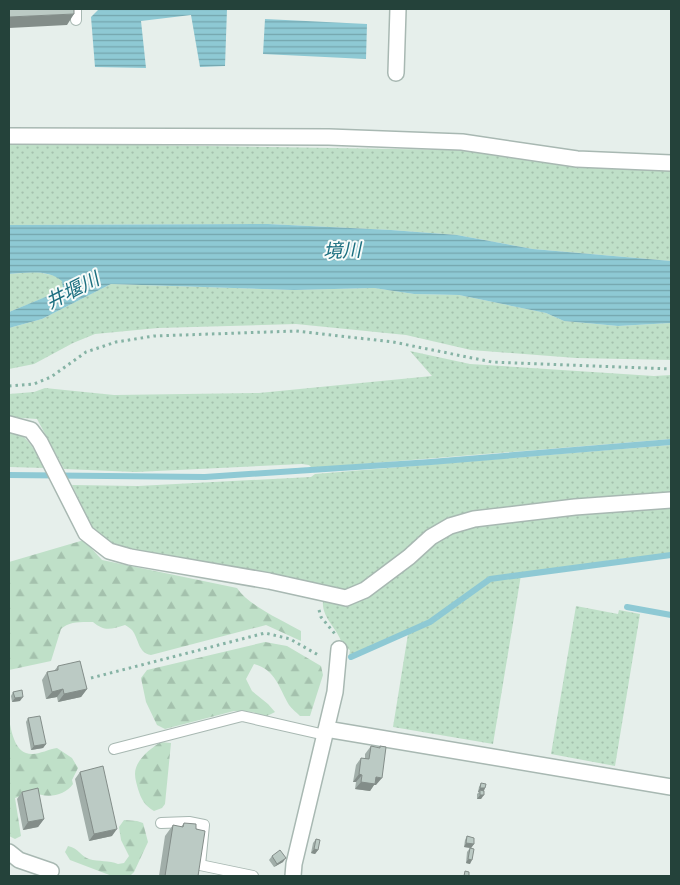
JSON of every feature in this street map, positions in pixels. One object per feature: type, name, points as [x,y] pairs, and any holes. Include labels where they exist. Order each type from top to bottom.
[{"type":"street","points":[[396,73],[398,9]]},
{"type":"street","points":[[9,136],[329,137],[462,142],[576,159],[671,163]]},
{"type":"street","points":[[9,424],[31,430],[40,442],[86,532],[110,551],[130,557],[269,581],[346,598],[365,590],[431,537],[450,526],[474,519],[575,507],[671,500]]},
{"type":"street","points":[[293,876],[294,864],[335,692],[339,649]]},
{"type":"street","points":[[326,732],[671,786]]},
{"type":"street","points":[[9,852],[19,860],[55,874]]},
{"type":"lane","points":[[76,9],[76,20]]},
{"type":"lane","points":[[114,749],[242,716],[326,732]]},
{"type":"lane","points":[[161,823],[189,822],[204,825],[200,865],[253,876]]},
{"type":"path","points":[[9,386],[34,384],[51,377],[86,352],[116,342],[154,336],[296,331],[392,342],[492,362],[671,369]]},
{"type":"path","points":[[320,593],[317,599],[321,617],[335,632],[339,649]]},
{"type":"path","points":[[92,678],[266,633],[290,639],[338,665]]},
{"type":"green space","points":[[9,143],[457,150],[586,167],[671,170],[671,261],[533,249],[457,235],[391,230],[268,224],[9,225]]},
{"type":"green space","points":[[36,272],[57,276],[63,281],[63,288],[61,291],[9,312],[9,274]]},
{"type":"green space","points":[[111,284],[294,290],[374,288],[414,294],[459,295],[546,313],[564,321],[618,326],[671,323],[671,360],[576,358],[471,350],[406,335],[296,324],[158,328],[95,334],[73,343],[34,364],[9,369],[9,328],[42,319]]},
{"type":"green space","points":[[410,351],[470,364],[654,376],[671,375],[671,439],[312,468],[309,465],[302,464],[136,472],[64,469],[37,419],[9,417],[9,394],[34,392],[45,388],[114,395],[259,393],[432,376]]},
{"type":"green space","points":[[9,429],[26,439],[46,468],[9,467]]},
{"type":"green space","points":[[671,445],[671,492],[478,510],[448,520],[426,533],[364,583],[353,589],[342,591],[115,547],[93,529],[72,485],[138,486],[311,477],[315,474]]},
{"type":"green space","points":[[671,504],[671,554],[627,558],[489,578],[429,620],[349,657],[350,650],[343,647],[323,607],[323,600],[350,603],[367,597],[452,529],[479,522]]},
{"type":"green space","points":[[84,540],[102,560],[237,588],[249,601],[301,631],[301,641],[266,625],[151,655],[144,652],[132,630],[125,625],[108,629],[93,622],[76,622],[61,629],[51,661],[9,670],[9,562]]},
{"type":"green space","points":[[521,575],[493,744],[393,727],[408,634],[430,624],[490,581]]},
{"type":"green space","points":[[576,606],[618,614],[619,610],[640,614],[615,766],[551,754]]},
{"type":"green space","points":[[265,642],[287,646],[321,666],[323,675],[310,716],[300,716],[289,705],[272,675],[254,664],[246,679],[252,691],[275,712],[265,717],[253,712],[234,711],[165,729],[157,725],[146,702],[141,678],[147,670]]},
{"type":"green space","points":[[9,720],[15,742],[22,751],[33,754],[57,748],[72,758],[78,768],[72,780],[73,784],[60,794],[50,796],[34,792],[15,798],[21,836],[15,839],[9,836]]},
{"type":"green space","points":[[161,742],[171,743],[165,804],[162,808],[154,811],[142,799],[135,774],[141,759],[148,751]]},
{"type":"green space","points":[[124,820],[143,823],[148,842],[134,872],[130,876],[112,876],[70,860],[65,852],[68,846],[89,859],[118,864],[124,863],[129,856],[121,840],[119,827]]},
{"type":"water","points":[[99,9],[227,9],[225,66],[200,67],[191,15],[141,21],[146,68],[95,67],[91,17]]},
{"type":"water","points":[[265,19],[367,24],[366,59],[263,54]]},
{"type":"water","points":[[268,224],[457,235],[533,249],[671,261],[671,323],[618,326],[564,321],[546,313],[459,295],[414,294],[374,288],[294,290],[111,284],[42,319],[9,328],[9,312],[60,291],[63,288],[62,281],[44,273],[9,274],[9,225]]},
{"type":"building","points":[[9,9],[74,9],[74,14],[9,17]]},
{"type":"building","points":[[80,661],[87,689],[64,694],[63,689],[52,692],[47,672],[58,670],[58,666]]},
{"type":"building","points":[[22,690],[23,697],[15,698],[13,692]]},
{"type":"building","points":[[40,716],[46,744],[34,746],[28,718]]},
{"type":"building","points":[[371,746],[386,747],[382,778],[376,777],[375,784],[361,782],[362,775],[359,774],[361,758],[369,759]]},
{"type":"building","points":[[103,766],[117,829],[94,834],[80,772]]},
{"type":"building","points":[[481,783],[486,784],[485,788],[480,788]]},
{"type":"building","points":[[38,788],[44,819],[28,822],[22,792]]},
{"type":"building","points":[[480,790],[484,791],[484,795],[480,795]]},
{"type":"building","points":[[184,823],[196,824],[196,829],[205,831],[198,876],[165,876],[173,825],[183,827]]},
{"type":"building","points":[[467,836],[474,838],[474,844],[466,843]]},
{"type":"building","points":[[316,839],[320,840],[318,850],[314,849]]},
{"type":"building","points":[[470,848],[474,849],[472,860],[468,859]]},
{"type":"building","points":[[280,850],[286,858],[277,864],[272,856]]},
{"type":"building","points":[[465,871],[469,872],[469,876],[464,876]]},
{"type":"waterway","points":[[9,475],[205,477],[431,462],[671,442]]},
{"type":"waterway","points":[[351,657],[430,622],[490,579],[671,555]]},
{"type":"waterway","points":[[627,607],[671,615]]},
{"type":"water label","name":"境川","points":[[342,250]]},
{"type":"water label","name":"井堰川","points":[[72,290]]}]
